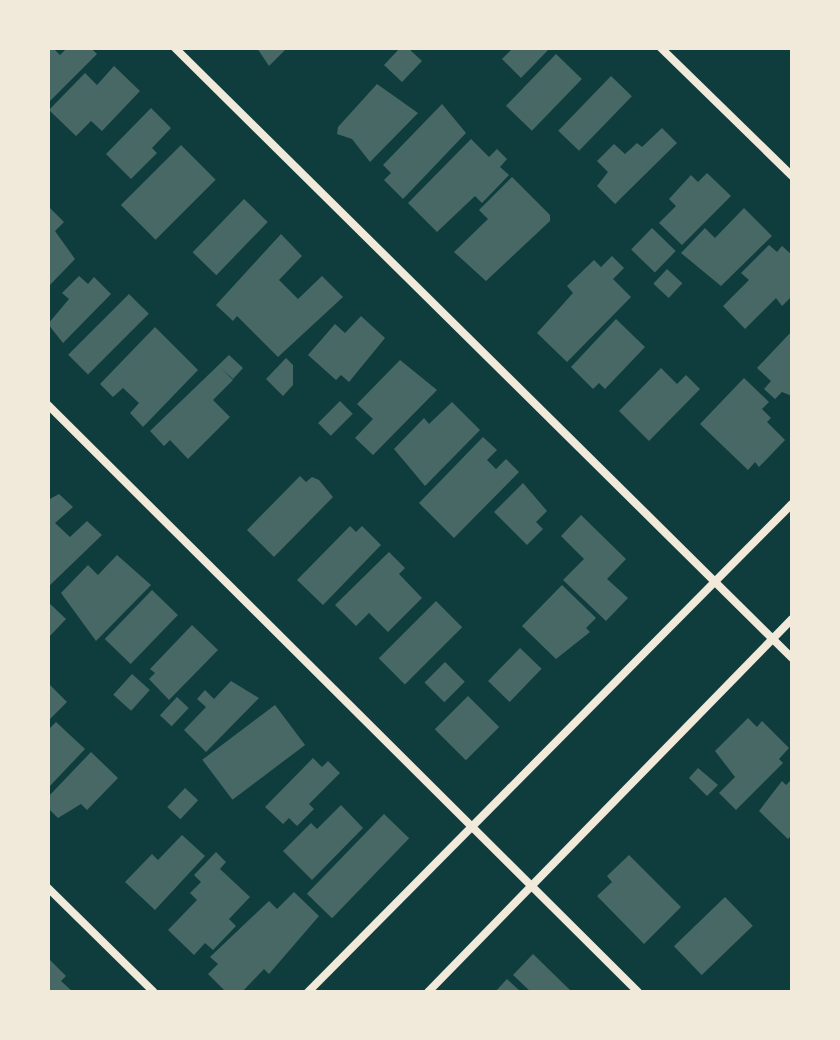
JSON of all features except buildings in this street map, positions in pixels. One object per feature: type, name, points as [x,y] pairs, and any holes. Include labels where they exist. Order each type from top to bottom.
[{"type":"street","points":[[175,48],[792,658]]},
{"type":"street","points":[[661,48],[792,176]]},
{"type":"street","points":[[48,405],[638,992]]},
{"type":"street","points":[[308,992],[792,504]]},
{"type":"street","points":[[428,992],[792,619]]},
{"type":"street","points":[[48,888],[154,992]]}]
